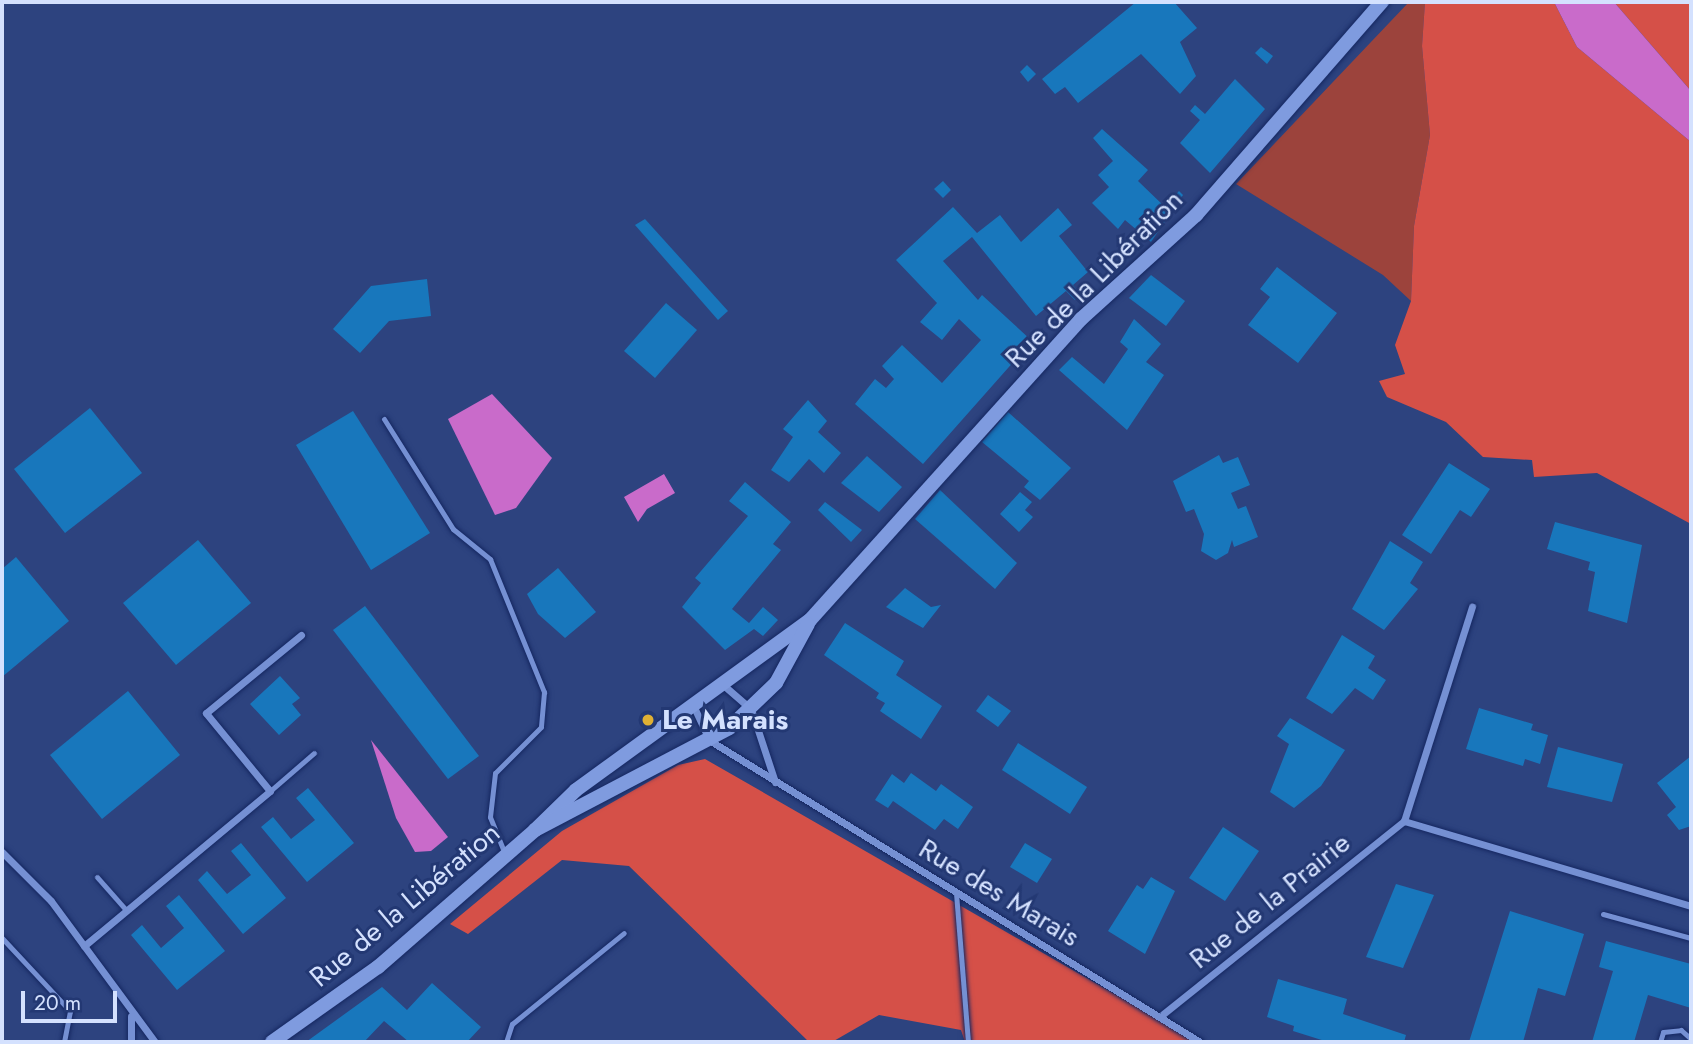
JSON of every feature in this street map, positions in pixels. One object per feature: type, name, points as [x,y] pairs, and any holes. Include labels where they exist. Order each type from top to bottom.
[{"type":"street","name":"Rue de la Libération","points":[[535,830],[576,790],[692,703],[810,620],[1081,319],[1196,215],[1382,2]]},
{"type":"street","points":[[1472,606],[1404,821],[1691,906]]},
{"type":"street","name":"Rue de la Libération","points":[[272,1042],[378,967],[504,851],[535,830],[709,740],[751,709],[776,683],[810,620]]},
{"type":"street","points":[[85,946],[270,791],[206,713],[301,635]]},
{"type":"street","points":[[721,682],[751,709],[775,783]]},
{"type":"street","points":[[692,703],[709,740]]},
{"type":"street","name":"Rue des Marais","points":[[709,740],[956,893],[1163,1014],[1200,1042]]},
{"type":"street","name":"Rue de la Prairie","points":[[1163,1014],[1404,821]]},
{"type":"street","points":[[2,852],[85,946],[131,1016],[155,1042]]},
{"type":"street","points":[[131,1016],[131,1042]]},
{"type":"lane","points":[[384,419],[453,529],[490,559],[544,692],[541,727],[495,773],[490,817],[504,851]]},
{"type":"lane","points":[[270,791],[314,753]]},
{"type":"lane","points":[[97,877],[127,911]]},
{"type":"lane","points":[[956,893],[968,1042]]},
{"type":"lane","points":[[1603,914],[1691,938]]},
{"type":"lane","points":[[506,1042],[512,1024],[624,933]]},
{"type":"lane","points":[[2,938],[70,1011],[64,1042]]},
{"type":"lane","points":[[1660,1042],[1663,1032],[1681,1030],[1691,1039]]},
{"type":"shaded area","points":[[1409,2],[1425,2],[1422,46],[1430,135],[1414,226],[1411,301],[1383,275],[1236,184]]},
{"type":"shaded area","points":[[1425,2],[1554,2],[1577,47],[1691,142],[1691,524],[1597,473],[1534,477],[1532,460],[1483,457],[1446,422],[1387,397],[1379,381],[1405,374],[1395,345],[1411,301],[1414,226],[1430,135],[1422,46]]},
{"type":"shaded area","points":[[1554,2],[1614,2],[1691,91],[1691,142],[1577,47]]},
{"type":"shaded area","points":[[1614,2],[1691,2],[1691,91]]},
{"type":"shaded area","points":[[492,394],[552,458],[516,508],[495,515],[448,419]]},
{"type":"shaded area","points":[[664,474],[675,493],[647,509],[638,522],[624,497]]},
{"type":"shaded area","points":[[371,740],[448,837],[431,851],[415,852],[396,818]]},
{"type":"shaded area","points":[[705,759],[1198,1042],[965,1042],[961,1030],[879,1015],[832,1042],[809,1042],[629,866],[562,860],[468,934],[450,924],[562,831],[678,765]]},
{"type":"building","points":[[1136,2],[1174,2],[1197,28],[1180,42],[1196,76],[1180,94],[1141,54],[1078,103],[1065,87],[1055,94],[1042,79]]},
{"type":"building","points":[[1261,47],[1273,56],[1267,64],[1255,53]]},
{"type":"building","points":[[1027,65],[1036,74],[1028,82],[1020,72]]},
{"type":"building","points":[[1235,79],[1265,109],[1210,173],[1180,143],[1200,120],[1190,111],[1195,105],[1205,114]]},
{"type":"building","points":[[1102,129],[1148,170],[1138,181],[1165,207],[1179,191],[1183,195],[1151,242],[1125,220],[1118,229],[1092,203],[1109,187],[1098,175],[1113,161],[1093,138]]},
{"type":"building","points":[[943,181],[951,190],[943,198],[934,189]]},
{"type":"building","points":[[953,207],[977,233],[1000,215],[1021,242],[1058,208],[1072,225],[1059,236],[1088,272],[1073,285],[1081,295],[1075,300],[1066,291],[1036,316],[972,237],[943,261],[978,300],[982,295],[1032,341],[923,464],[855,404],[875,379],[886,388],[894,379],[882,366],[902,345],[942,383],[981,340],[959,319],[942,340],[920,322],[937,303],[896,260]]},
{"type":"building","points":[[645,219],[728,311],[718,320],[635,225]]},
{"type":"building","points":[[1277,267],[1337,313],[1298,363],[1248,325],[1270,297],[1260,289]]},
{"type":"building","points":[[1151,275],[1185,301],[1166,326],[1129,298]]},
{"type":"building","points":[[427,279],[431,316],[389,321],[360,353],[333,329],[371,286]]},
{"type":"building","points":[[666,303],[697,330],[655,378],[624,351]]},
{"type":"building","points":[[1134,319],[1161,344],[1146,362],[1164,375],[1127,430],[1059,370],[1072,357],[1104,384],[1128,349],[1120,342]]},
{"type":"building","points":[[808,400],[827,421],[818,432],[841,453],[824,473],[809,459],[789,482],[771,470],[793,437],[783,429]]},
{"type":"building","points":[[90,408],[142,473],[65,533],[14,469]]},
{"type":"building","points":[[353,411],[430,533],[371,570],[296,445]]},
{"type":"building","points":[[1008,412],[1071,468],[1040,500],[1024,487],[1029,481],[982,442]]},
{"type":"building","points":[[1219,455],[1223,463],[1238,457],[1250,485],[1231,493],[1238,509],[1246,506],[1258,537],[1234,547],[1232,540],[1228,553],[1216,560],[1201,551],[1204,534],[1194,509],[1186,512],[1173,481]]},
{"type":"building","points":[[867,456],[902,487],[879,512],[841,483]]},
{"type":"building","points":[[1449,463],[1490,489],[1471,517],[1460,510],[1431,554],[1402,535]]},
{"type":"building","points":[[745,482],[791,522],[773,544],[781,550],[732,609],[749,623],[763,607],[778,620],[763,636],[754,629],[725,650],[682,607],[701,583],[695,578],[748,516],[729,501]]},
{"type":"building","points":[[940,490],[1017,563],[995,589],[915,519]]},
{"type":"building","points":[[1020,492],[1032,502],[1025,510],[1033,517],[1019,532],[1000,514]]},
{"type":"building","points":[[825,502],[862,530],[851,542],[818,510]]},
{"type":"building","points":[[1555,522],[1642,545],[1627,623],[1588,611],[1595,572],[1588,570],[1590,562],[1547,549]]},
{"type":"building","points":[[198,540],[251,603],[176,665],[123,603]]},
{"type":"building","points":[[1390,541],[1423,562],[1410,583],[1418,589],[1384,630],[1352,609]]},
{"type":"building","points":[[16,557],[69,621],[2,677],[2,569]]},
{"type":"building","points":[[558,568],[596,612],[565,638],[538,614],[527,594]]},
{"type":"building","points":[[905,588],[931,607],[941,605],[923,628],[886,607]]},
{"type":"building","points":[[365,606],[479,756],[448,779],[333,630]]},
{"type":"building","points":[[845,623],[904,661],[896,675],[942,706],[921,739],[880,711],[885,703],[876,698],[879,693],[824,655]]},
{"type":"building","points":[[1342,635],[1375,656],[1368,668],[1386,680],[1373,700],[1355,688],[1332,714],[1306,698]]},
{"type":"building","points":[[280,676],[300,698],[292,704],[301,715],[279,735],[250,704]]},
{"type":"building","points":[[128,691],[180,755],[102,819],[50,755]]},
{"type":"building","points":[[988,695],[1011,711],[998,727],[976,711]]},
{"type":"building","points":[[1479,708],[1533,724],[1531,730],[1548,735],[1540,764],[1525,759],[1523,766],[1466,749]]},
{"type":"building","points":[[1290,718],[1345,750],[1321,786],[1294,808],[1270,792],[1289,744],[1277,736]]},
{"type":"building","points":[[1018,743],[1087,787],[1070,814],[1002,770]]},
{"type":"building","points":[[1558,747],[1623,764],[1612,802],[1547,787]]},
{"type":"building","points":[[1691,756],[1691,826],[1679,830],[1667,815],[1676,807],[1657,783]]},
{"type":"building","points":[[911,773],[936,791],[941,784],[973,807],[958,829],[944,819],[935,830],[893,801],[888,808],[875,800],[892,774],[904,783]]},
{"type":"building","points":[[308,788],[354,843],[307,882],[261,827],[273,817],[291,839],[315,820],[296,798]]},
{"type":"building","points":[[1223,827],[1259,851],[1225,901],[1189,878]]},
{"type":"building","points":[[241,843],[286,898],[243,934],[198,880],[207,871],[227,894],[251,875],[231,851]]},
{"type":"building","points":[[1025,843],[1052,859],[1037,883],[1010,867]]},
{"type":"building","points":[[1151,877],[1175,891],[1145,954],[1108,931],[1137,885],[1143,889]]},
{"type":"building","points":[[1396,884],[1434,895],[1403,968],[1366,957]]},
{"type":"building","points":[[179,895],[225,951],[177,990],[131,935],[142,925],[161,948],[184,928],[166,906]]},
{"type":"building","points":[[1510,911],[1584,934],[1565,996],[1538,988],[1523,1042],[1469,1042]]},
{"type":"building","points":[[1606,941],[1691,964],[1691,1008],[1648,995],[1634,1042],[1592,1042],[1613,971],[1599,967]]},
{"type":"building","points":[[1278,979],[1347,999],[1343,1014],[1406,1035],[1404,1042],[1328,1042],[1293,1031],[1294,1026],[1267,1017]]},
{"type":"building","points":[[432,983],[481,1027],[467,1042],[409,1042],[384,1021],[364,1042],[306,1042],[382,987],[407,1010]]},
{"type":"place","name":"Le Marais","points":[[648,720]]}]
